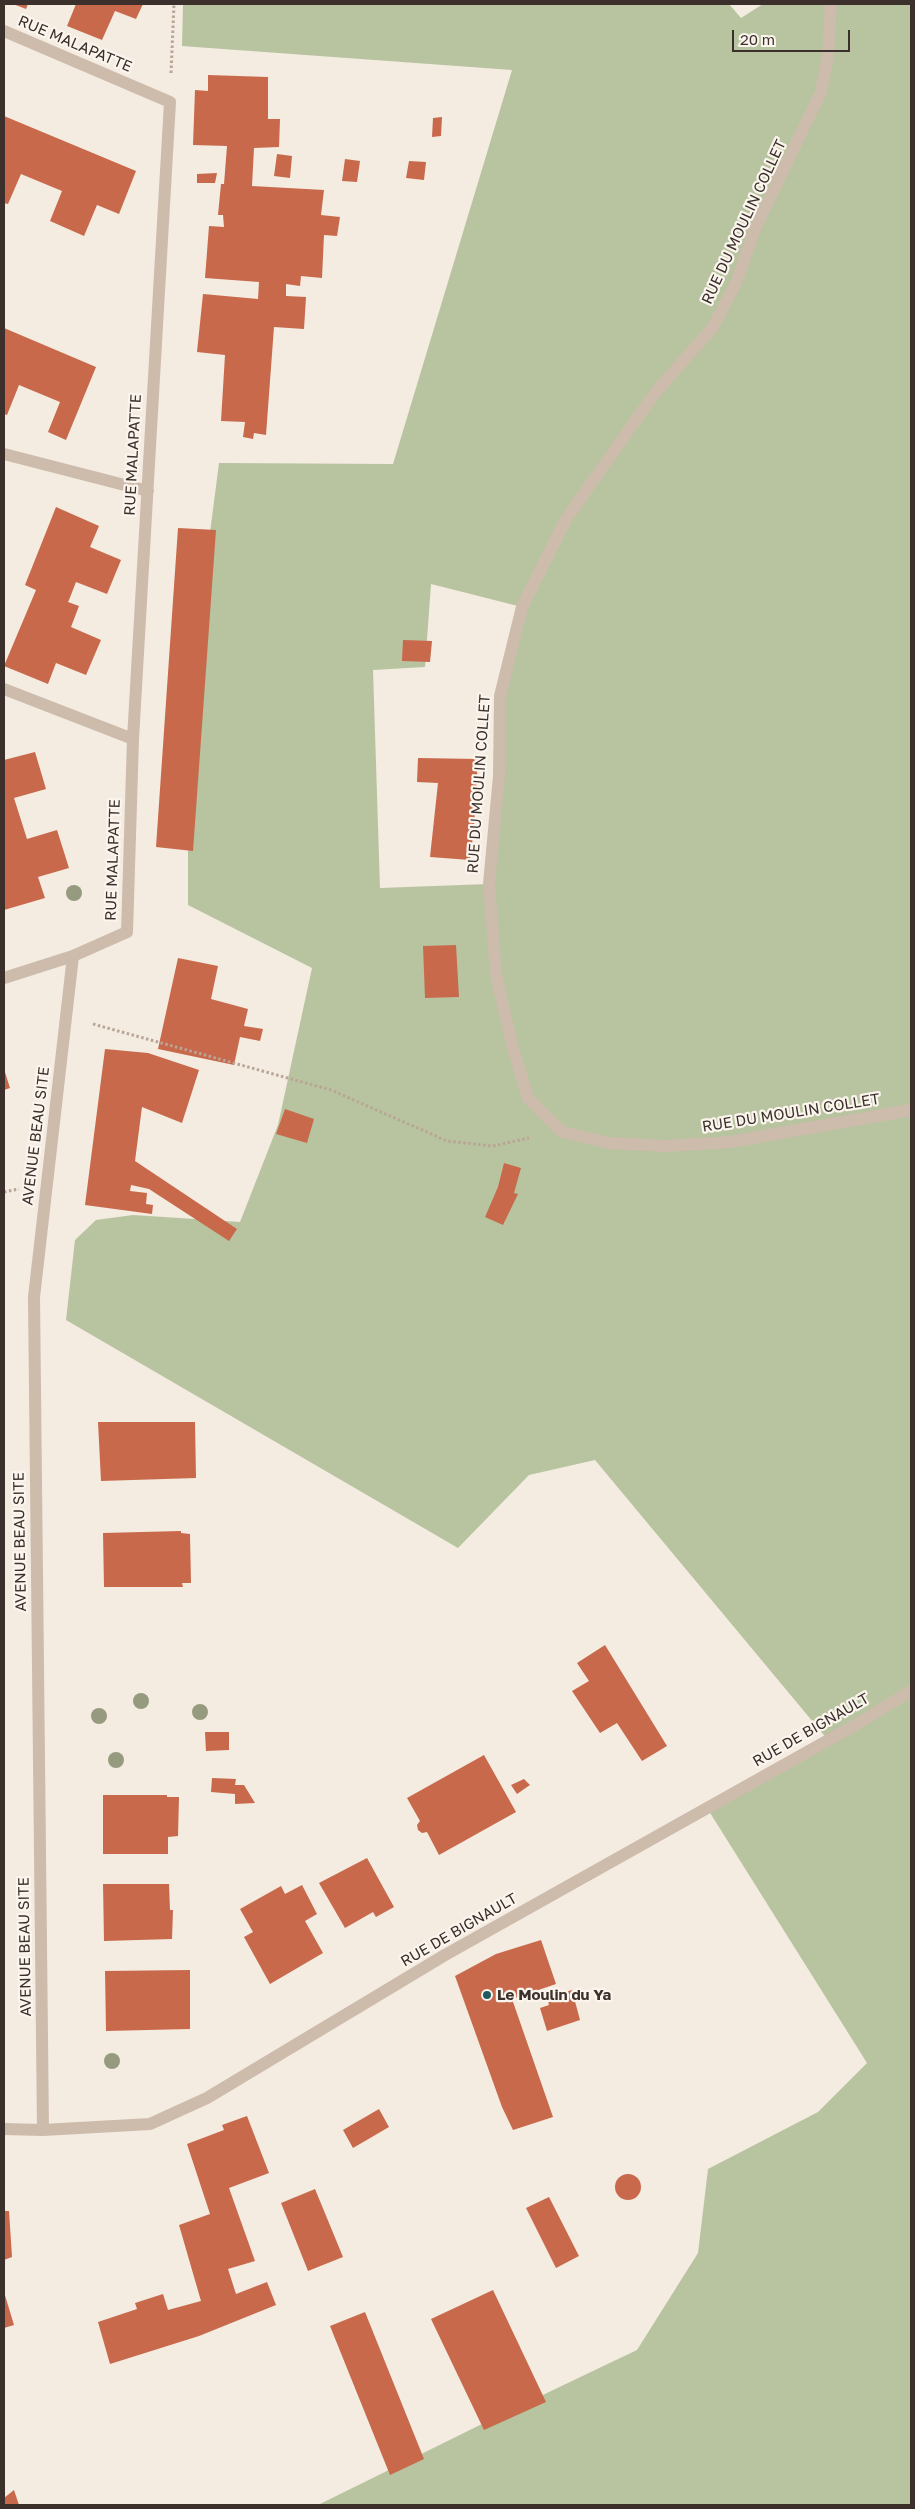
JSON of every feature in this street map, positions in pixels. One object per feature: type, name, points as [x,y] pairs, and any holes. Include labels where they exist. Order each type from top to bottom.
[{"type":"street","name":"RUE DU MOULIN COLLET","points":[[830,4],[828,56],[821,92],[755,229],[736,283],[712,327],[655,393],[566,519],[522,607],[500,696],[499,776],[489,884],[496,974],[512,1045],[528,1098],[562,1132],[610,1143],[666,1146],[730,1142],[911,1110]]},
{"type":"street","name":"RUE MALAPATTE","points":[[4,31],[170,102],[157,298],[148,491],[133,739],[127,932],[73,956]]},
{"type":"street","points":[[4,454],[148,491]]},
{"type":"street","points":[[4,689],[133,739]]},
{"type":"street","points":[[4,978],[73,956]]},
{"type":"street","name":"AVENUE BEAU SITE","points":[[43,2130],[34,1297],[73,956]]},
{"type":"street","name":"RUE DE BIGNAULT","points":[[4,2129],[43,2130],[150,2124],[207,2098],[445,1955],[850,1728],[911,1691]]},
{"type":"path","points":[[170,102],[174,4]]},
{"type":"path","points":[[66,1017],[331,1090],[448,1141],[493,1146],[562,1132]]},
{"type":"green space","points":[[183,4],[729,4],[741,18],[763,4],[911,4],[911,2505],[318,2505],[637,2350],[698,2253],[708,2169],[818,2112],[867,2063],[707,1808],[828,1740],[595,1460],[529,1475],[458,1548],[66,1320],[75,1240],[96,1220],[133,1215],[240,1222],[278,1125],[312,968],[188,905],[188,841],[208,548],[219,463],[393,464],[512,70],[182,46]],"holes":[[[431,584],[522,607],[500,696],[488,884],[380,888],[373,670],[425,667]]]},
{"type":"building","points":[[13,4],[28,4],[26,9]]},
{"type":"building","points":[[76,4],[143,4],[136,19],[115,11],[102,40],[67,26]]},
{"type":"building","points":[[208,75],[268,77],[268,119],[280,119],[279,147],[254,148],[252,186],[324,190],[321,215],[340,217],[337,236],[324,235],[322,278],[301,276],[300,286],[286,284],[286,296],[306,297],[304,329],[274,327],[266,435],[254,433],[253,439],[243,437],[245,422],[221,421],[225,355],[197,352],[203,294],[258,299],[259,282],[205,278],[209,226],[224,227],[223,215],[218,215],[221,184],[224,184],[227,146],[193,145],[195,90],[208,91]]},
{"type":"building","points":[[4,116],[136,171],[119,214],[97,205],[84,236],[50,221],[62,191],[21,174],[8,204],[4,203]]},
{"type":"building","points":[[442,117],[441,136],[432,137],[433,118]]},
{"type":"building","points":[[277,154],[292,156],[290,178],[274,176]]},
{"type":"building","points":[[345,159],[360,161],[357,182],[342,181]]},
{"type":"building","points":[[409,161],[426,162],[424,180],[406,178]]},
{"type":"building","points":[[217,173],[215,183],[197,183],[197,174]]},
{"type":"building","points":[[4,328],[96,367],[66,440],[48,432],[60,402],[19,385],[7,415],[4,414]]},
{"type":"building","points":[[56,507],[99,526],[90,547],[121,560],[107,594],[76,582],[68,602],[79,606],[71,627],[101,640],[86,675],[56,663],[48,684],[4,666],[36,590],[25,585]]},
{"type":"building","points":[[178,528],[216,530],[193,851],[156,847]]},
{"type":"building","points":[[403,640],[432,641],[430,662],[402,661]]},
{"type":"building","points":[[35,752],[46,789],[14,798],[27,839],[57,830],[69,868],[38,877],[45,898],[4,910],[4,760]]},
{"type":"building","points":[[418,758],[478,759],[470,860],[430,857],[438,783],[417,782]]},
{"type":"building","points":[[456,945],[459,997],[425,998],[423,946]]},
{"type":"building","points":[[178,958],[218,966],[211,999],[248,1009],[244,1026],[263,1029],[260,1041],[240,1037],[234,1065],[158,1049]]},
{"type":"building","points":[[105,1049],[148,1053],[199,1070],[182,1123],[142,1107],[135,1161],[237,1229],[229,1241],[149,1189],[131,1185],[130,1191],[147,1193],[146,1204],[153,1205],[152,1214],[85,1205]]},
{"type":"building","points":[[4,1069],[10,1088],[4,1090]]},
{"type":"building","points":[[285,1109],[314,1119],[307,1143],[276,1134]]},
{"type":"building","points":[[504,1163],[521,1168],[514,1193],[518,1194],[503,1225],[485,1217],[498,1187]]},
{"type":"building","points":[[98,1422],[195,1422],[196,1478],[101,1481]]},
{"type":"building","points":[[181,1531],[181,1533],[190,1534],[191,1583],[182,1583],[183,1587],[104,1587],[103,1533]]},
{"type":"building","points":[[605,1645],[667,1746],[642,1761],[617,1723],[600,1733],[572,1691],[589,1681],[577,1663]]},
{"type":"building","points":[[205,1732],[229,1732],[229,1750],[206,1751]]},
{"type":"building","points":[[484,1755],[516,1812],[439,1855],[427,1832],[422,1833],[418,1830],[417,1825],[420,1821],[407,1798]]},
{"type":"building","points":[[212,1778],[236,1779],[235,1785],[244,1785],[255,1803],[235,1804],[235,1794],[211,1792]]},
{"type":"building","points":[[524,1779],[530,1785],[517,1794],[511,1785]]},
{"type":"building","points":[[103,1795],[167,1795],[167,1797],[179,1797],[178,1836],[168,1837],[168,1854],[103,1854]]},
{"type":"building","points":[[367,1858],[394,1907],[376,1917],[373,1912],[345,1928],[319,1883]]},
{"type":"building","points":[[103,1884],[169,1884],[170,1910],[173,1910],[172,1939],[104,1941]]},
{"type":"building","points":[[302,1885],[317,1914],[305,1921],[323,1953],[270,1984],[244,1937],[253,1932],[240,1909],[281,1886],[285,1894]]},
{"type":"building","points":[[541,1940],[556,1984],[512,1999],[553,2117],[513,2130],[502,2107],[455,1976],[496,1954]]},
{"type":"building","points":[[190,1970],[190,2029],[106,2031],[105,1971]]},
{"type":"building","points":[[572,1990],[580,2020],[547,2031],[540,2008],[549,2005],[547,1998]]},
{"type":"building","points":[[379,2109],[389,2127],[353,2148],[343,2130]]},
{"type":"building","points":[[247,2116],[269,2173],[229,2188],[255,2261],[228,2269],[236,2294],[267,2282],[276,2305],[199,2336],[110,2364],[98,2322],[137,2309],[135,2303],[163,2294],[168,2310],[201,2301],[179,2225],[210,2214],[187,2144],[224,2130],[222,2125]]},
{"type":"building","points":[[628,2174],[637,2178],[641,2187],[637,2196],[628,2200],[619,2196],[615,2187],[619,2178]]},
{"type":"building","points":[[315,2189],[343,2257],[308,2271],[281,2203]]},
{"type":"building","points":[[549,2197],[579,2256],[556,2268],[526,2208]]},
{"type":"building","points":[[4,2211],[9,2211],[12,2257],[4,2260]]},
{"type":"building","points":[[493,2290],[546,2402],[484,2430],[431,2319]]},
{"type":"building","points":[[4,2292],[14,2325],[4,2328]]},
{"type":"building","points":[[365,2312],[424,2459],[390,2475],[330,2326]]},
{"type":"building","points":[[14,2490],[19,2505],[4,2505],[4,2498]]},
{"type":"place","name":"Le Moulin du Ya","points":[[487,1995]]}]
